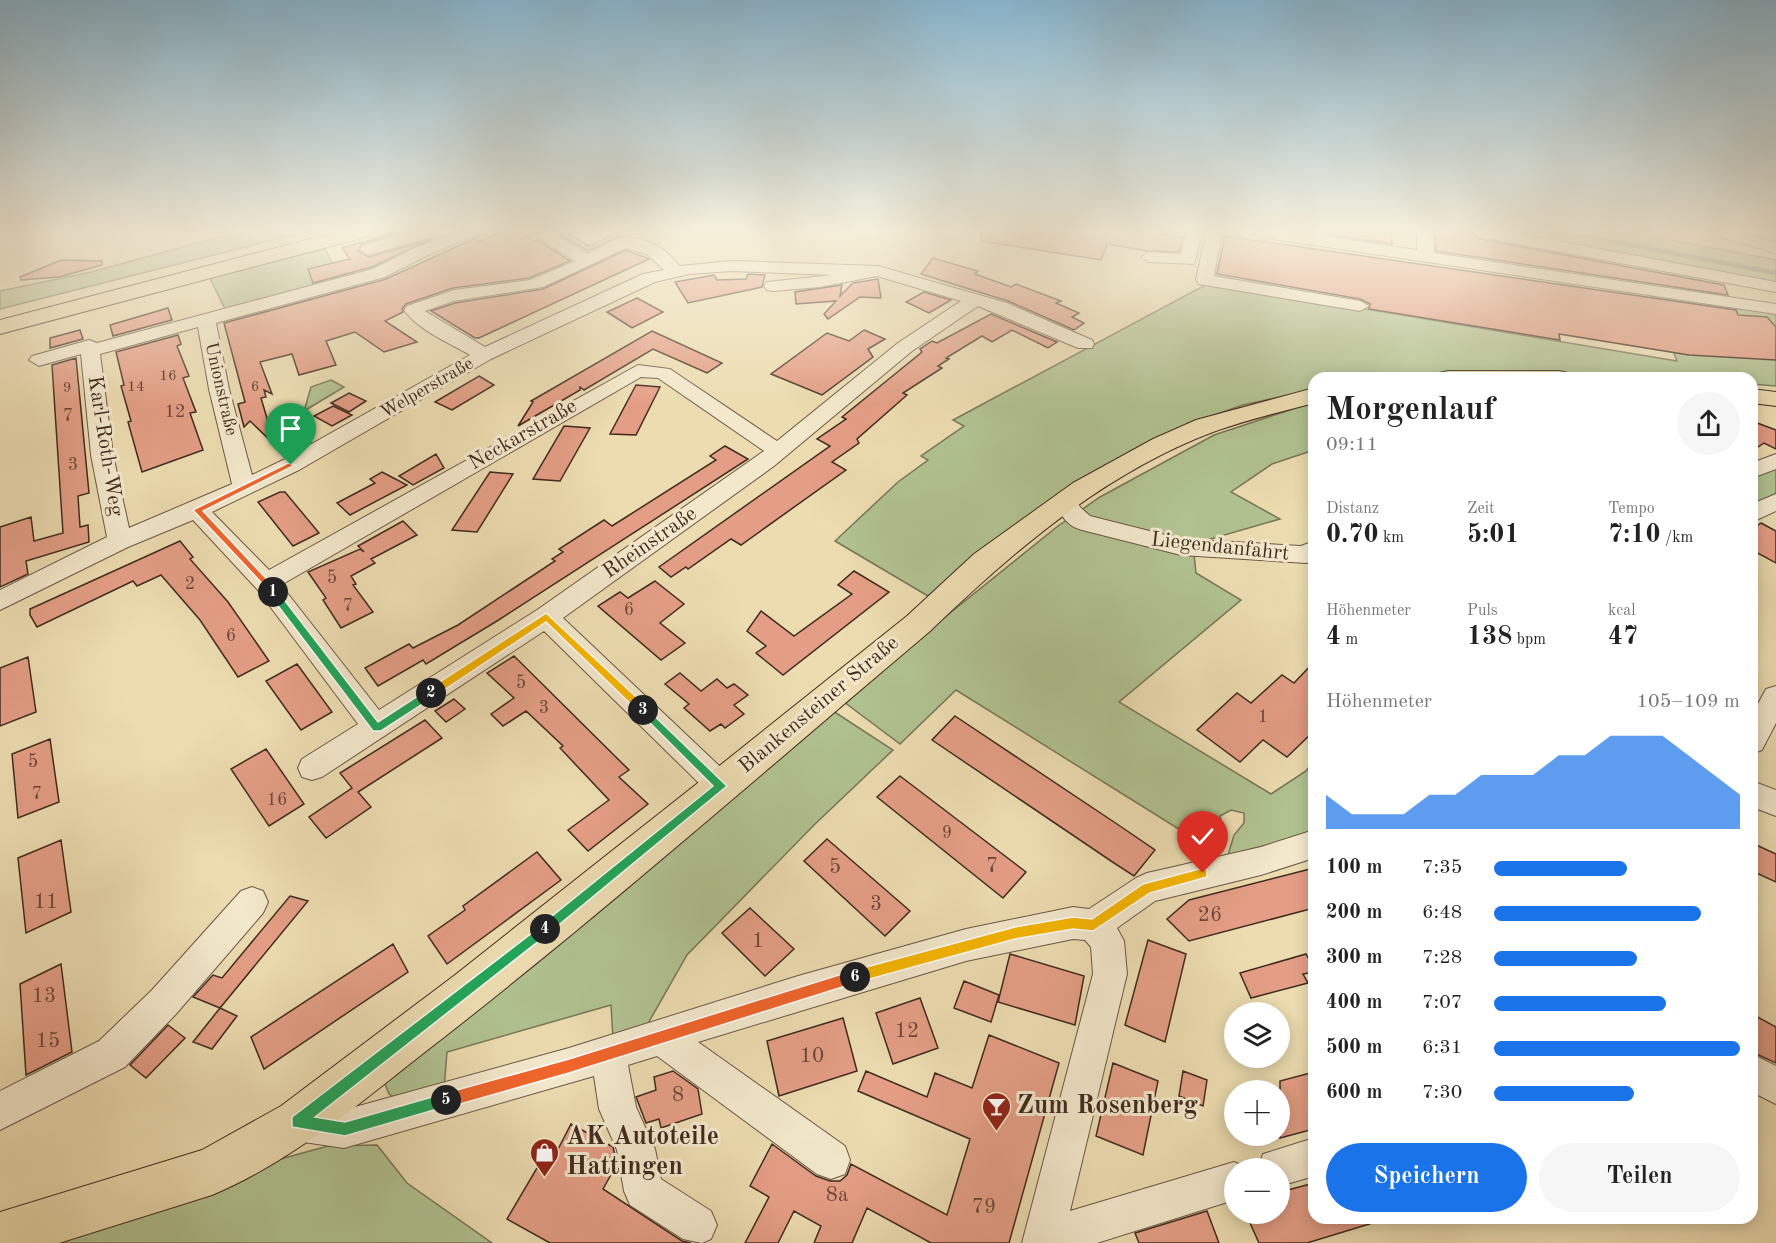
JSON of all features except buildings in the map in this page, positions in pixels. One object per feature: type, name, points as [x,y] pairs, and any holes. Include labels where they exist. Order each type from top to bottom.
[{"type":"main road","points":[[0,317],[105,290]]},
{"type":"main road","points":[[0,327],[157,290]]},
{"type":"main road","points":[[1758,392],[1776,393]]},
{"type":"main road","name":"Blankensteiner Straße","points":[[0,1237],[212,1171],[297,1122],[470,990],[918,624],[985,561],[1066,501],[1162,445],[1205,426],[1308,397]]},
{"type":"main road","points":[[1758,397],[1776,399]]},
{"type":"street","name":"Unionstraße","points":[[244,488],[219,389],[206,319],[315,290]]},
{"type":"street","points":[[465,293],[469,290]]},
{"type":"street","points":[[478,290],[431,300],[413,310],[430,324],[484,355]]},
{"type":"street","name":"Welperstraße","points":[[0,601],[120,541],[197,510],[291,465],[484,355],[622,290]]},
{"type":"street","points":[[945,290],[1001,307],[1085,344]]},
{"type":"street","points":[[1265,290],[1360,306]]},
{"type":"street","points":[[1648,290],[1776,309]]},
{"type":"street","name":"Rheinstraße","points":[[312,768],[546,617],[777,451],[905,347],[976,299]]},
{"type":"street","name":"Karl-Roth-Weg","points":[[90,351],[206,319]]},
{"type":"street","name":"Karl-Roth-Weg","points":[[39,360],[89,346],[102,455],[120,541]]},
{"type":"street","name":"Neckarstraße","points":[[266,583],[638,370],[663,372],[777,451]]},
{"type":"street","points":[[1758,468],[1776,461]]},
{"type":"street","name":"Liegendanfahrt","points":[[1066,501],[1070,511],[1082,522],[1181,547],[1297,555],[1308,554]]},
{"type":"street","points":[[1758,511],[1776,501]]},
{"type":"street","points":[[197,510],[266,583],[377,728]]},
{"type":"street","points":[[546,617],[721,786]]},
{"type":"street","points":[[1758,731],[1776,697]]},
{"type":"street","points":[[1758,796],[1776,802]]},
{"type":"street","points":[[1100,933],[1147,888],[1261,861],[1308,846]]},
{"type":"street","points":[[0,1111],[112,1054],[164,1002],[252,902]]},
{"type":"street","points":[[297,1122],[345,1129],[608,1054],[798,993],[966,945],[1073,923],[1100,933]]},
{"type":"street","points":[[1042,1242],[1110,974],[1100,933]]},
{"type":"street","points":[[661,1037],[831,1160]]},
{"type":"street","points":[[608,1054],[618,1109],[636,1149],[644,1191],[697,1225]]},
{"type":"street","points":[[1758,1076],[1776,1086]]},
{"type":"street","points":[[1290,1164],[1308,1159]]},
{"type":"street","points":[[1042,1242],[1224,1184]]},
{"type":"green space","points":[[5,290],[75,290],[0,309],[0,291]]},
{"type":"green space","points":[[216,290],[309,290],[226,311]]},
{"type":"green space","points":[[1196,290],[1251,290],[1677,361],[1649,292],[1776,309],[1776,386],[1758,384],[1758,372],[1308,372],[1308,390],[1243,405],[1195,422],[985,551],[928,596],[835,541],[898,482],[928,460],[921,456],[964,426],[953,420]]},
{"type":"green space","points":[[331,380],[344,387],[304,411],[311,387]]},
{"type":"green space","points":[[1308,404],[1308,452],[1272,464],[1231,492],[1280,519],[1193,544],[1196,573],[1241,600],[1119,702],[1271,794],[1308,768],[1308,835],[1228,855],[1234,835],[1244,823],[1244,813],[1231,810],[1220,816],[1222,826],[1198,841],[956,690],[900,744],[844,702],[899,654],[1058,526],[1100,497],[1214,435]]},
{"type":"green space","points":[[1776,465],[1776,494],[1758,504],[1758,472]]},
{"type":"green space","points":[[833,711],[893,750],[814,825],[687,955],[646,1027],[613,1039],[611,1005],[447,1052],[444,1089],[398,1100],[389,1094],[385,1084],[397,1070]]},
{"type":"green space","points":[[377,1145],[407,1183],[492,1243],[55,1243],[277,1160],[328,1146]]},
{"type":"place","name":"Zum Rosenberg","points":[[996,1132]]},
{"type":"place","name":"AK Autoteile Hattingen","points":[[545,1178]]},
{"type":"route","points":[[291,465],[197,510],[266,583],[377,728],[546,617],[721,786],[470,990],[325,1103],[297,1122],[345,1129],[569,1066],[798,993],[966,945],[1015,933],[1073,923],[1093,925],[1147,888],[1203,873]]}]
